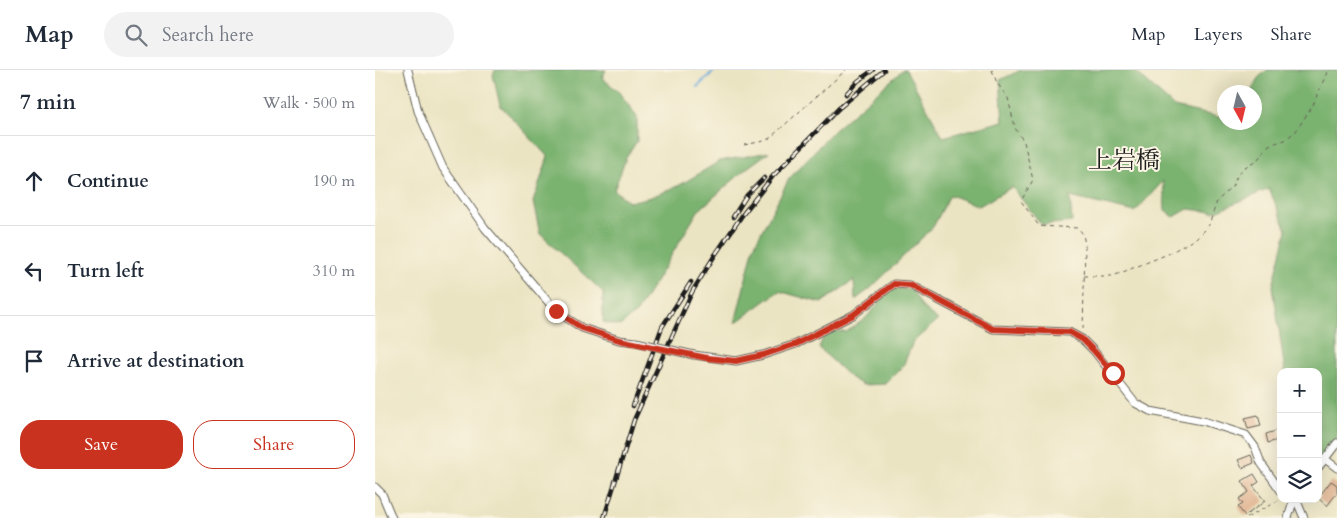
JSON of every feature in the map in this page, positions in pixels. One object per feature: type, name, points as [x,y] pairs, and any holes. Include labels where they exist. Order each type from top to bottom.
[{"type":"street","points":[[408,70],[418,111],[443,168],[485,228],[556,311],[582,328],[619,340],[736,361],[763,355],[796,344],[853,315],[894,284],[910,285],[993,329],[1069,332],[1082,339],[1094,351],[1135,403],[1150,411],[1203,421],[1246,436],[1255,447],[1261,463],[1277,485]]},
{"type":"street","points":[[1322,463],[1337,443]]},
{"type":"street","points":[[1325,459],[1337,468]]},
{"type":"street","points":[[375,487],[382,494],[392,518]]},
{"type":"street","points":[[1288,518],[1292,503]]},
{"type":"street","points":[[1295,503],[1304,518]]},
{"type":"path","points":[[744,145],[765,141],[770,138],[846,70]]},
{"type":"path","points":[[992,70],[997,83],[1008,98],[1015,128],[1025,142],[1033,180],[1021,201],[1039,226],[1079,228],[1083,234],[1085,245],[1082,339]]},
{"type":"path","points":[[1084,276],[1113,276],[1168,254],[1195,239],[1209,225],[1217,202],[1232,187],[1245,168],[1258,159],[1269,145],[1285,140],[1296,131],[1313,105],[1328,70]]},
{"type":"path","points":[[1247,518],[1277,501]]},
{"type":"green space","points":[[495,70],[606,70],[602,78],[618,91],[637,117],[637,141],[626,158],[614,190],[629,202],[651,197],[680,185],[720,161],[769,152],[747,168],[698,211],[637,312],[620,326],[603,322],[603,292],[540,234],[533,202],[548,157],[500,105],[493,75]]},
{"type":"green space","points":[[903,70],[906,70],[943,137],[1003,121],[1000,80],[1021,70],[1134,70],[1174,107],[1217,117],[1217,130],[1262,130],[1262,85],[1254,85],[1258,78],[1267,70],[1337,70],[1337,447],[1322,459],[1322,368],[1284,368],[1273,286],[1287,230],[1269,189],[1214,212],[1188,209],[1174,217],[1165,210],[1163,181],[1135,212],[1070,197],[1072,222],[1042,225],[1012,187],[979,206],[950,195],[933,227],[870,289],[855,300],[854,280],[821,303],[779,291],[735,323],[754,246],[789,179],[834,130]]},
{"type":"green space","points":[[892,288],[912,290],[922,307],[938,320],[913,342],[903,366],[885,384],[863,385],[851,378],[819,348],[824,335],[834,331],[846,332],[865,319]]},
{"type":"building","points":[[1258,415],[1261,426],[1248,429],[1245,418]]},
{"type":"building","points":[[1277,431],[1277,440],[1268,443],[1266,434]]},
{"type":"building","points":[[1251,455],[1254,463],[1242,468],[1238,460]]},
{"type":"building","points":[[1254,474],[1259,482],[1253,486],[1265,501],[1245,516],[1238,507],[1243,504],[1239,499],[1249,492],[1242,481]]},
{"type":"building","points":[[1331,481],[1337,485],[1337,493],[1327,506],[1322,502],[1322,493]]},
{"type":"waterway","points":[[697,87],[715,70]]},
{"type":"railway","points":[[846,94],[858,81],[873,70]]},
{"type":"railway","points":[[604,518],[634,420],[692,292],[715,255],[743,214],[773,176],[839,108],[884,70]]},
{"type":"railway","points":[[733,217],[747,195],[764,178]]},
{"type":"railway","points":[[633,406],[662,327],[691,282]]},
{"type":"district","name":"上岩橋","points":[[1124,160]]},
{"type":"route","points":[[556,311],[582,328],[619,340],[707,358],[736,361],[763,355],[796,344],[853,315],[894,284],[910,285],[993,329],[1069,332],[1082,339],[1113,373]]}]
